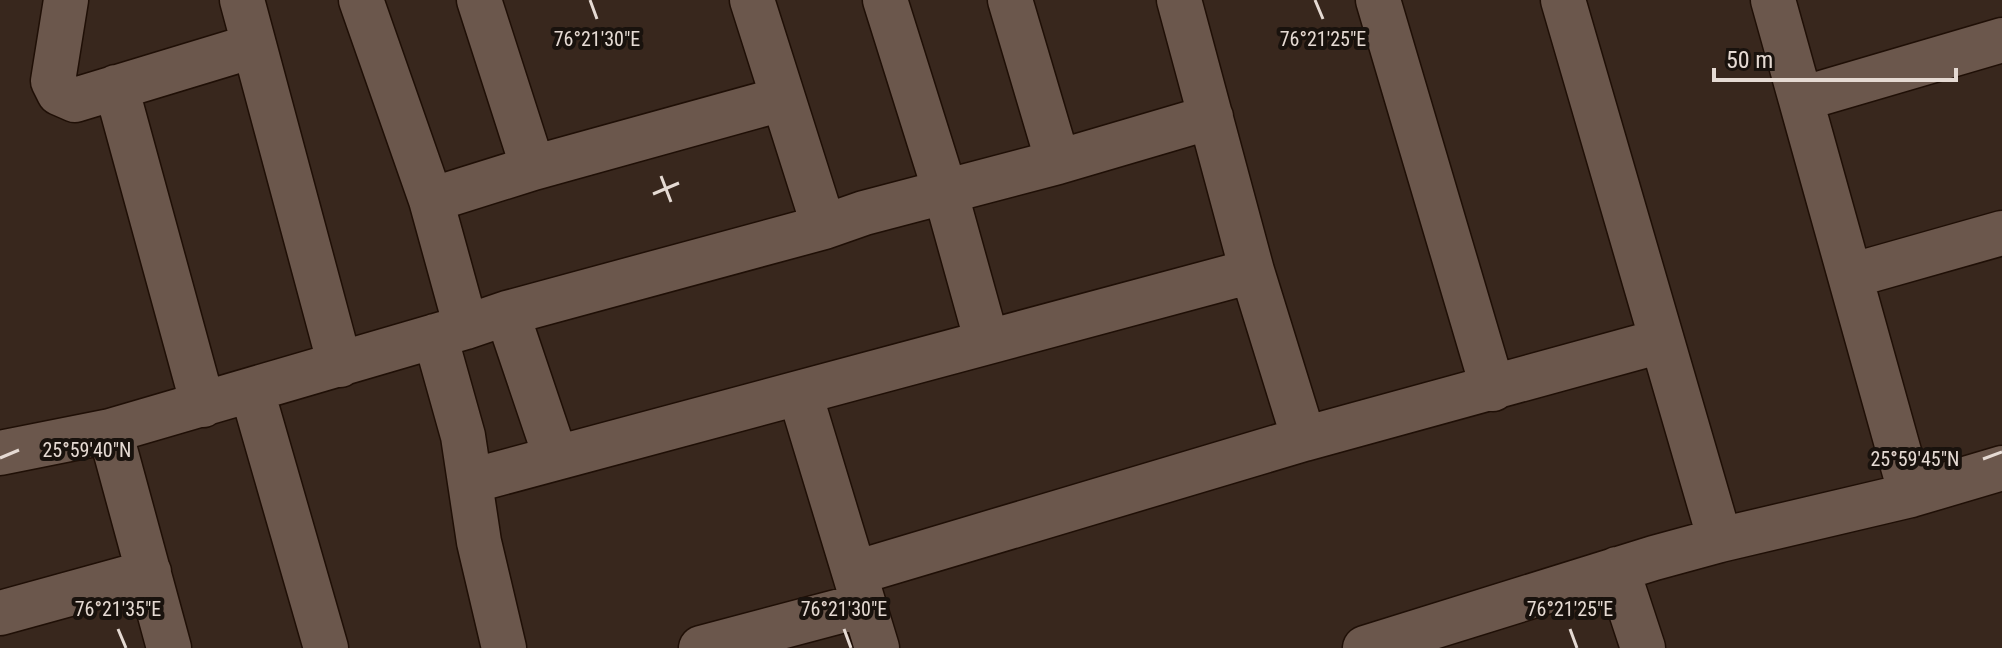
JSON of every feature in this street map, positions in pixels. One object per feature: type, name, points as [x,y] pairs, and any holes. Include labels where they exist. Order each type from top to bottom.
[{"type":"street","points":[[66,0],[53,81],[59,93],[75,100],[253,46]]},
{"type":"street","points":[[242,0],[340,365]]},
{"type":"street","points":[[361,0],[431,200],[479,542],[504,648]]},
{"type":"street","points":[[479,0],[533,168]]},
{"type":"street","points":[[752,0],[824,227]]},
{"type":"street","points":[[885,0],[945,191],[987,342]]},
{"type":"street","points":[[1010,0],[1058,162]]},
{"type":"street","points":[[1179,0],[1252,271],[1304,439]]},
{"type":"street","points":[[1378,0],[1493,389]]},
{"type":"street","points":[[1563,0],[1720,540]]},
{"type":"street","points":[[1773,0],[1911,495]]},
{"type":"street","points":[[1801,99],[2002,40]]},
{"type":"street","points":[[116,87],[203,405]]},
{"type":"street","points":[[431,200],[533,168],[782,99]]},
{"type":"street","points":[[0,453],[110,431],[507,313],[1211,117]]},
{"type":"street","points":[[1850,276],[2002,233]]},
{"type":"street","points":[[471,481],[1252,271]]},
{"type":"street","points":[[507,313],[556,458]]},
{"type":"street","points":[[701,648],[859,589],[1304,439],[1661,341]]},
{"type":"street","points":[[252,391],[326,648]]},
{"type":"street","points":[[800,394],[877,648]]},
{"type":"street","points":[[110,431],[169,648]]},
{"type":"street","points":[[1365,648],[1617,569],[1720,540],[1911,495],[2002,468]]},
{"type":"street","points":[[1617,569],[1643,648]]},
{"type":"street","points":[[0,613],[149,572]]}]
